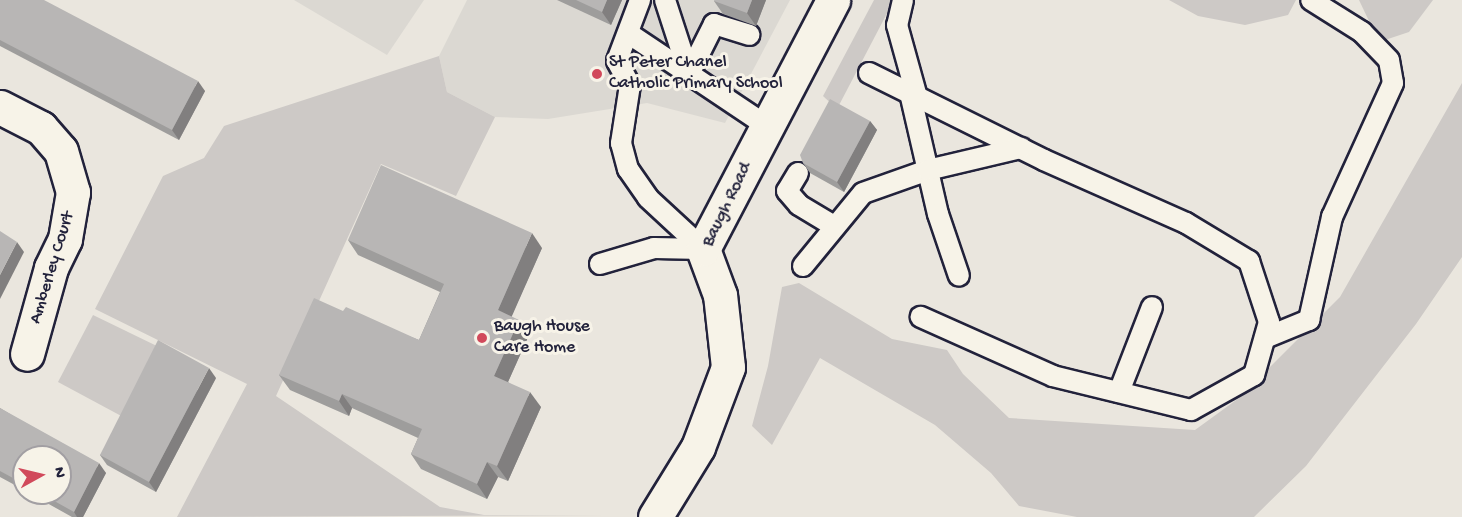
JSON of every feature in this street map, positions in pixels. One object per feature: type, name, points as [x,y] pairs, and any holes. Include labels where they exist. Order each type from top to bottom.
[{"type":"street","name":"Baugh Road","points":[[655,517],[698,447],[728,367],[720,295],[703,249],[833,0]]},
{"type":"street","name":"Amberley Court","points":[[0,107],[41,128],[61,152],[73,192],[65,239],[51,268],[27,354]]},
{"type":"lane","points":[[640,0],[617,61],[630,85],[621,143],[628,169],[648,198],[703,249]]},
{"type":"lane","points":[[665,0],[690,74]]},
{"type":"lane","points":[[903,0],[897,25],[928,170],[959,276]]},
{"type":"lane","points":[[1264,338],[1309,320],[1332,217],[1393,83],[1389,60],[1362,32],[1311,0]]},
{"type":"lane","points":[[690,74],[714,24],[749,35]]},
{"type":"lane","points":[[628,33],[767,126]]},
{"type":"lane","points":[[869,73],[1021,148],[1186,223],[1249,261],[1269,322],[1254,375],[1191,410],[1053,376],[921,317]]},
{"type":"lane","points":[[803,266],[863,193],[928,170],[1021,148]]},
{"type":"lane","points":[[798,173],[787,191],[799,205],[834,226]]},
{"type":"lane","points":[[600,264],[654,248],[703,249]]},
{"type":"lane","points":[[1119,392],[1152,306]]},
{"type":"shaded area","points":[[294,0],[424,0],[387,55]]},
{"type":"shaded area","name":"St Peter Chanel Catholic Primary School","points":[[467,0],[790,0],[725,123],[647,103],[548,119],[495,117],[447,92],[439,56]]},
{"type":"shaded area","points":[[874,0],[894,0],[837,109],[823,96]]},
{"type":"shaded area","points":[[1169,0],[1296,0],[1288,15],[1245,25],[1198,16]]},
{"type":"shaded area","points":[[1359,0],[1433,0],[1409,32],[1379,42]]},
{"type":"shaded area","points":[[439,56],[447,92],[495,117],[456,196],[381,164],[276,396],[440,507],[484,515],[606,515],[177,517],[247,384],[95,309],[163,176],[204,158],[224,126]]},
{"type":"shaded area","points":[[1462,83],[1462,257],[1416,324],[1306,466],[1254,517],[1077,517],[1019,506],[991,473],[935,425],[820,358],[772,445],[752,426],[768,366],[782,287],[799,283],[892,339],[947,350],[963,374],[1009,418],[1195,430],[1239,398],[1340,297]]},
{"type":"shaded area","points":[[93,315],[161,348],[125,418],[58,382]]},
{"type":"building","points":[[0,0],[44,0],[198,81],[172,130],[0,40]]},
{"type":"building","points":[[576,0],[607,0],[602,12]]},
{"type":"building","points":[[715,0],[752,0],[747,13]]},
{"type":"building","points":[[830,99],[870,121],[837,182],[803,163],[800,155]]},
{"type":"building","name":"Baugh House Care Home","points":[[381,165],[532,233],[498,310],[519,320],[494,376],[530,392],[497,466],[487,462],[477,484],[411,454],[422,429],[342,394],[339,401],[279,375],[314,298],[343,311],[346,307],[419,340],[444,284],[348,240]]},
{"type":"building","points":[[0,231],[17,242],[0,275]]},
{"type":"building","points":[[158,340],[209,368],[149,482],[100,455]]},
{"type":"building","points":[[0,408],[67,445],[12,445],[12,478],[0,471]]},
{"type":"building","points":[[72,448],[99,463],[74,512],[61,505],[72,505]]},
{"type":"place","name":"St Peter Chanel Catholic Primary School","points":[[597,74]]},
{"type":"place","name":"Baugh House Care Home","points":[[482,338]]}]
